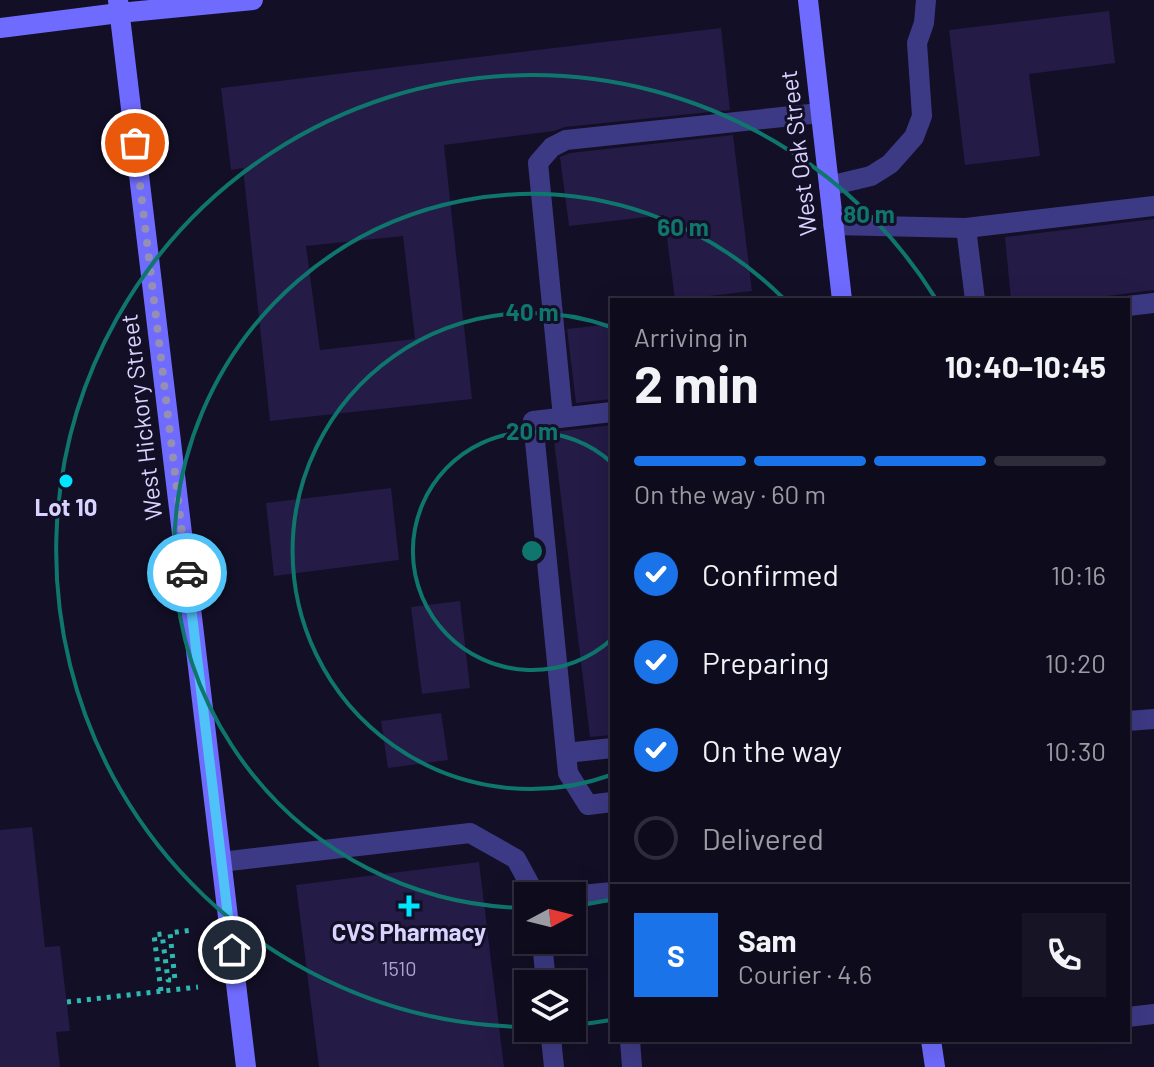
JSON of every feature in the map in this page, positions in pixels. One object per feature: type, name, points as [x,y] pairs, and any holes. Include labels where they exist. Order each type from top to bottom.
[{"type":"main road","points":[[0,28],[119,6],[253,0]]},
{"type":"main road","name":"West Oak Street","points":[[808,0],[842,298]]},
{"type":"main road","name":"West Hickory Street","points":[[119,6],[246,1067]]},
{"type":"main road","points":[[932,1042],[935,1067]]},
{"type":"street","points":[[829,186],[871,176],[890,164],[914,137],[922,116],[917,43],[924,23],[926,0]]},
{"type":"street","points":[[563,417],[538,163],[552,147],[566,140],[820,113]]},
{"type":"street","points":[[833,225],[966,228],[1154,206]]},
{"type":"street","points":[[966,228],[975,298]]},
{"type":"street","points":[[1130,306],[1154,303]]},
{"type":"street","points":[[610,412],[533,421],[568,773],[588,805],[610,802]]},
{"type":"street","points":[[1130,721],[1154,719]]},
{"type":"street","points":[[566,753],[610,748]]},
{"type":"street","points":[[221,862],[470,833],[516,859],[528,882]]},
{"type":"street","points":[[586,895],[610,892]]},
{"type":"street","points":[[1130,1017],[1154,1014]]},
{"type":"street","points":[[551,1042],[554,1067]]},
{"type":"street","points":[[630,1042],[632,1067]]},
{"type":"path","points":[[161,991],[154,935],[162,934],[168,980],[175,980],[170,933],[192,930]]},
{"type":"path","points":[[67,1002],[198,987]]},
{"type":"building","points":[[1109,11],[1115,63],[1029,74],[1040,156],[965,165],[949,30]]},
{"type":"building","points":[[721,28],[730,110],[565,127],[444,145],[472,399],[270,421],[243,168],[231,170],[221,88]],"holes":[[[403,236],[415,339],[320,350],[306,246]]]},
{"type":"building","points":[[733,135],[752,291],[675,298],[664,215],[569,226],[560,157],[570,153]]},
{"type":"building","points":[[1154,219],[1154,290],[1092,298],[1011,298],[1005,237]]},
{"type":"building","points":[[610,324],[610,399],[576,403],[567,329]]},
{"type":"building","points":[[610,425],[610,735],[590,737],[553,432]]},
{"type":"building","points":[[391,488],[399,560],[274,576],[266,503]]},
{"type":"building","points":[[460,601],[470,688],[422,694],[411,607]]},
{"type":"building","points":[[441,713],[448,760],[388,768],[381,721]]},
{"type":"building","points":[[32,827],[45,947],[60,946],[70,1031],[56,1032],[60,1067],[0,1067],[0,830]]},
{"type":"building","name":"CVS Pharmacy","points":[[479,862],[504,1067],[319,1067],[296,885]]},
{"type":"way so far","points":[[135,143],[187,573]]},
{"type":"place","name":"Lot 10","points":[[66,481]]},
{"type":"place","name":"CVS Pharmacy","points":[[409,906]]},
{"type":"route","points":[[187,573],[232,950]]}]
